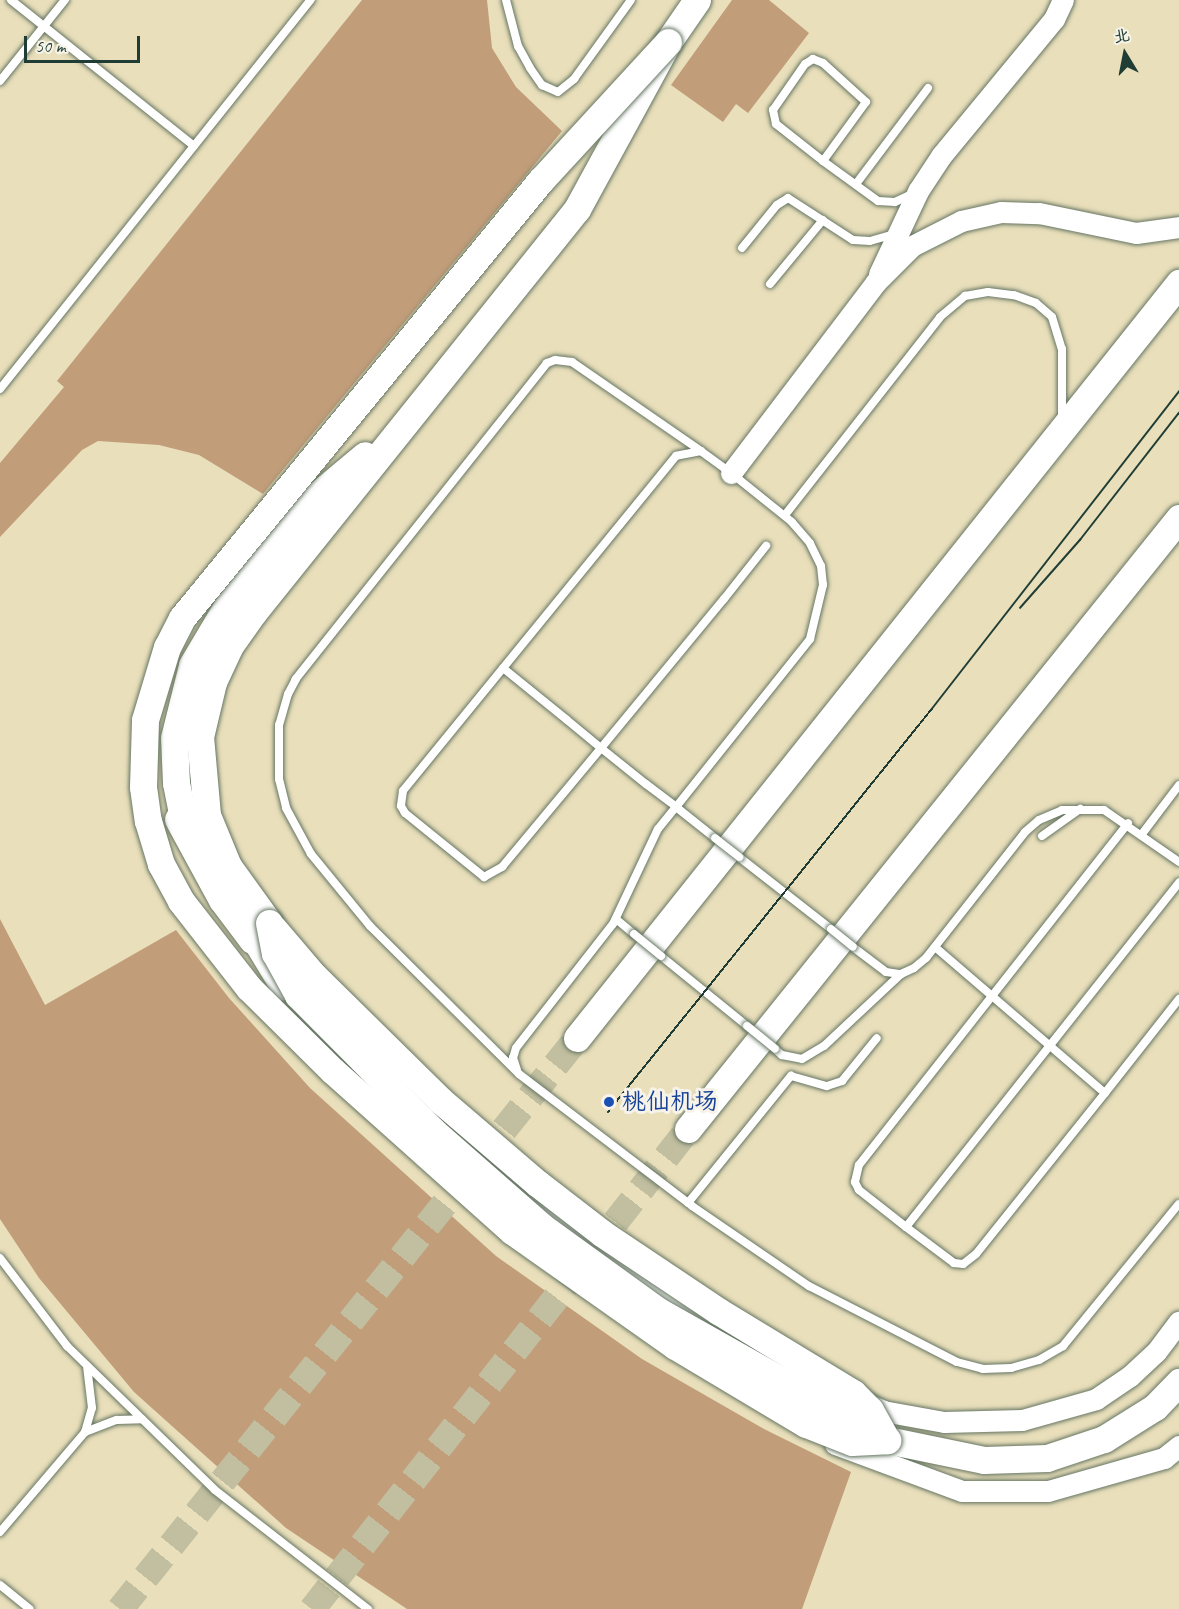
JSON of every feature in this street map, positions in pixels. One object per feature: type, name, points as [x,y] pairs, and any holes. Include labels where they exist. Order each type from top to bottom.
[{"type":"highway","points":[[260,931],[228,866],[207,814],[200,737],[213,682],[229,647],[253,613],[577,209],[668,42],[697,0]]},
{"type":"highway","points":[[668,42],[542,180],[224,563],[182,618],[167,646],[145,720],[142,787],[148,821],[161,864],[181,901],[249,988],[333,1071],[512,1231],[675,1346],[806,1424],[852,1442],[887,1440],[984,1460],[1047,1458],[1104,1439],[1155,1407],[1179,1382]]},
{"type":"highway","points":[[577,1038],[1179,284]]},
{"type":"highway","points":[[186,832],[176,783],[174,738],[183,691],[207,635],[317,495],[410,418]]},
{"type":"highway","points":[[688,1129],[1175,526]]},
{"type":"highway","points":[[167,646],[159,720],[174,811],[222,900],[314,976],[440,1100],[537,1183],[603,1234],[718,1311],[853,1393],[870,1410],[887,1440]]},
{"type":"street","points":[[875,283],[896,233],[918,191],[941,156],[1054,19],[1063,0]]},
{"type":"street","points":[[731,473],[875,283],[912,246],[961,221],[1001,212],[1039,213],[1136,232],[1179,227]]},
{"type":"street","points":[[260,931],[558,1220],[742,1345],[883,1411],[944,1422],[1022,1420],[1096,1399],[1148,1360],[1179,1322]]},
{"type":"street","points":[[260,931],[276,982],[310,1026],[412,1133],[543,1258],[692,1365],[819,1437],[874,1461],[962,1491],[1048,1491],[1164,1458],[1179,1446]]},
{"type":"lane","points":[[11,0],[194,146]]},
{"type":"lane","points":[[0,81],[65,0]]},
{"type":"lane","points":[[0,390],[311,0]]},
{"type":"lane","points":[[506,0],[518,46],[530,68],[542,85],[558,92],[574,79],[631,0]]},
{"type":"lane","points":[[823,161],[866,102],[823,63],[813,59],[805,64],[773,110],[773,120],[823,161],[886,203],[918,191]]},
{"type":"lane","points":[[856,184],[928,88]]},
{"type":"lane","points":[[742,248],[777,205],[788,198],[860,242],[896,233]]},
{"type":"lane","points":[[770,284],[823,220]]},
{"type":"lane","points":[[785,515],[940,317],[965,296],[988,292],[1014,295],[1036,303],[1052,318],[1062,349],[1062,430]]},
{"type":"lane","points":[[519,1074],[513,1058],[516,1048],[616,919],[658,829],[810,639],[823,585],[820,566],[810,543],[785,515],[701,451],[572,362],[555,360],[547,363],[296,679],[283,708],[278,744],[279,778],[286,808],[311,854],[370,926],[519,1074],[688,1203],[809,1286],[924,1348],[983,1369],[1011,1368],[1039,1360],[1063,1346],[1179,1204]]},
{"type":"lane","points":[[701,451],[676,456],[403,791],[401,799],[405,813],[475,872],[484,876],[502,867],[766,546]]},
{"type":"lane","points":[[503,668],[853,947],[886,972],[901,974]]},
{"type":"lane","points":[[1142,834],[1179,785]]},
{"type":"lane","points":[[616,919],[782,1055],[802,1059],[824,1046],[901,974],[926,958],[1025,832],[1039,820],[1062,810],[1083,808],[1104,810],[1128,823],[1179,862]]},
{"type":"lane","points":[[1042,836],[1083,808]]},
{"type":"lane","points":[[1128,823],[859,1164],[855,1175],[859,1190],[954,1263],[970,1259],[1179,999]]},
{"type":"lane","points":[[906,1227],[1050,1048],[1179,882]]},
{"type":"lane","points":[[935,946],[1050,1048],[1105,1093]]},
{"type":"lane","points":[[688,1203],[791,1076],[827,1086],[842,1081],[877,1038]]},
{"type":"lane","points":[[0,1258],[67,1346],[215,1490],[368,1609]]},
{"type":"lane","points":[[0,1532],[85,1432],[92,1408],[86,1365]]},
{"type":"lane","points":[[85,1432],[117,1420],[142,1419]]},
{"type":"lane","points":[[0,1585],[30,1609]]},
{"type":"building","points":[[362,0],[487,0],[492,48],[516,87],[562,131],[263,494],[199,455],[159,445],[98,441],[82,450],[0,537],[0,463],[64,387],[57,381]]},
{"type":"building","points":[[732,0],[769,0],[809,33],[748,113],[736,104],[723,122],[671,85]]},
{"type":"building","points":[[0,919],[45,1005],[176,930],[229,998],[310,1088],[496,1256],[642,1359],[764,1429],[851,1472],[802,1609],[407,1609],[286,1528],[134,1392],[39,1278],[0,1219]]},
{"type":"tunnel","points":[[120,1609],[577,1038]]},
{"type":"tunnel","points":[[312,1609],[688,1129]]},
{"type":"tram line","points":[[608,1112],[931,710],[1179,391]]},
{"type":"tram line","points":[[1020,608],[1080,540],[1179,413]]},
{"type":"place","name":"桃仙机场","points":[[609,1102]]}]
